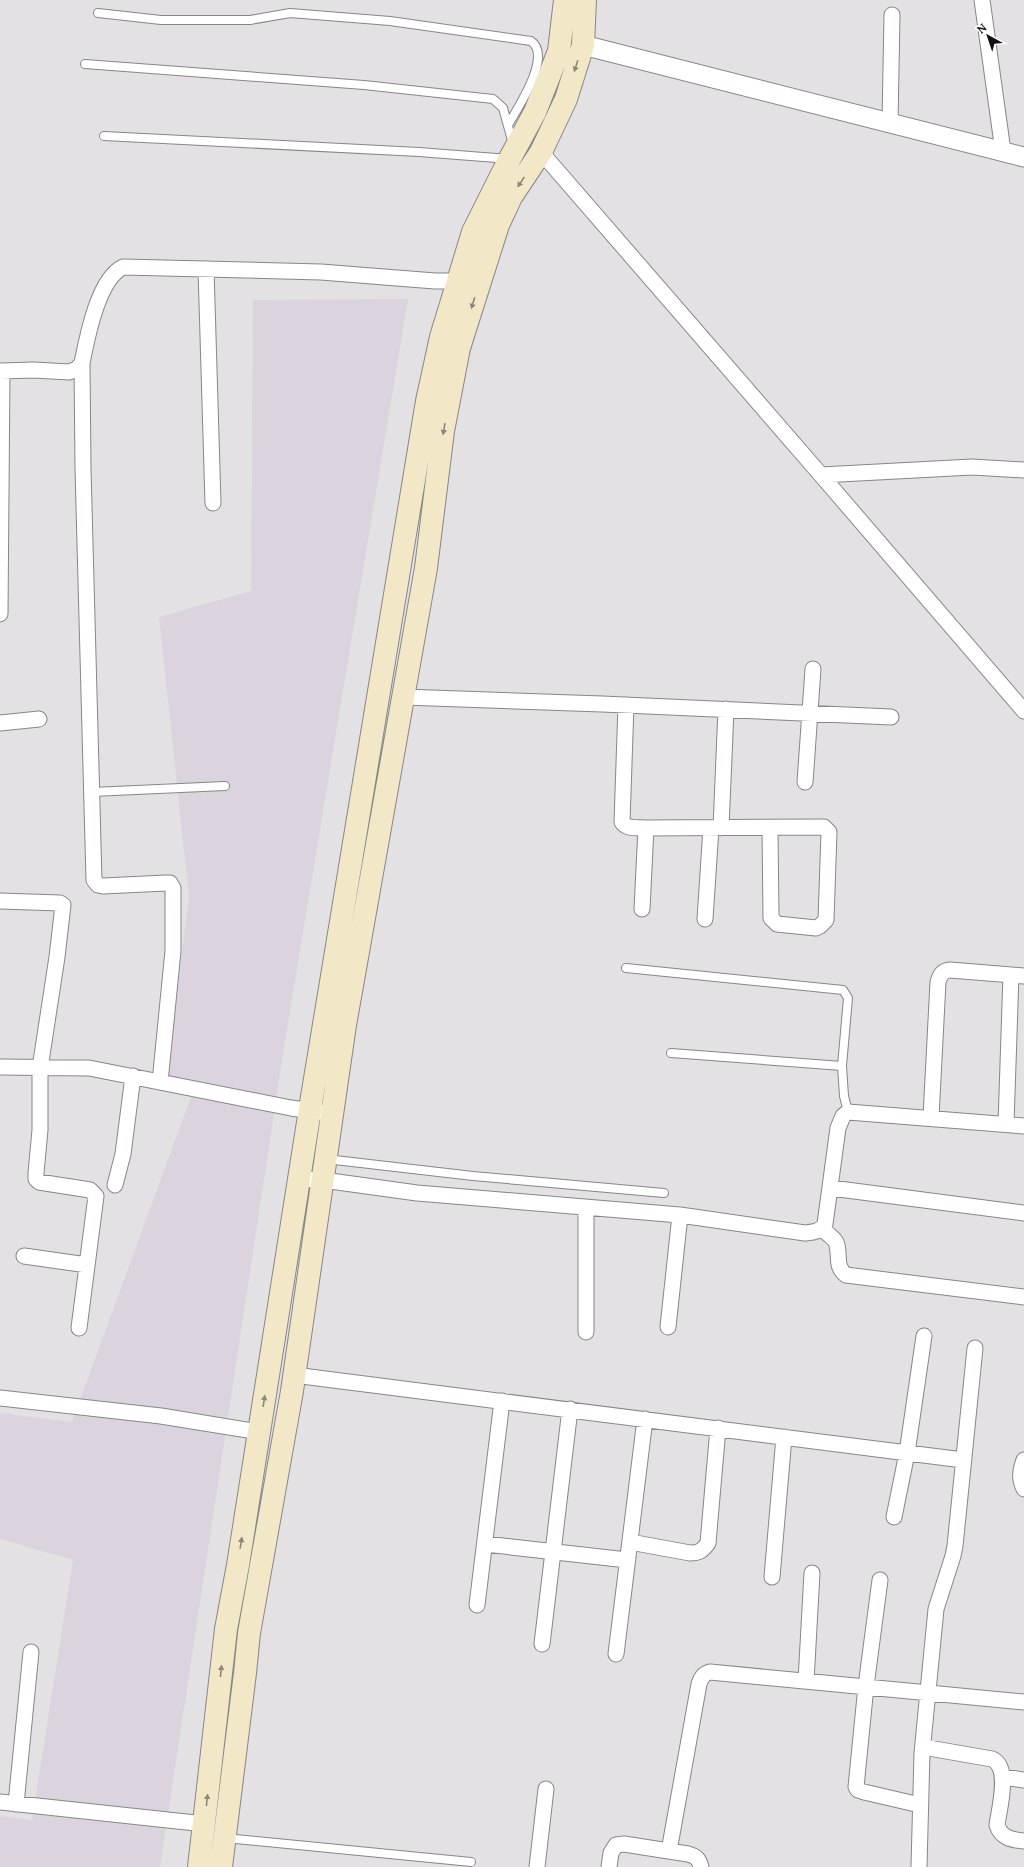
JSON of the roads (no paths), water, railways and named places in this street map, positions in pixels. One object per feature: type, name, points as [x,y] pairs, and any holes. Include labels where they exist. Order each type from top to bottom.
[{"type":"main road","points":[[199,1867],[226,1629],[389,624],[427,401],[441,337],[473,232],[533,116],[559,51],[565,0]]},
{"type":"main road","points":[[221,1867],[246,1673],[249,1632],[294,1375],[345,1025],[426,568],[443,431],[459,348],[498,225],[511,196],[541,152],[566,99],[583,45],[585,0]]},
{"type":"street","points":[[982,0],[1003,151]]},
{"type":"street","points":[[890,123],[892,15]]},
{"type":"street","points":[[583,45],[1024,157]]},
{"type":"street","points":[[533,116],[554,125]]},
{"type":"street","points":[[541,152],[1024,711]]},
{"type":"street","points":[[160,1082],[173,951],[173,888],[170,883],[103,886],[96,883],[94,880],[83,469],[82,363],[94,310],[117,270],[123,268],[321,272],[458,281]]},
{"type":"street","points":[[206,269],[213,503]]},
{"type":"street","points":[[0,614],[1,371],[34,370],[68,372],[77,369],[82,363]]},
{"type":"street","points":[[821,475],[972,467],[1024,470]]},
{"type":"street","points":[[389,624],[415,628]]},
{"type":"street","points":[[805,782],[813,669]]},
{"type":"street","points":[[403,697],[891,717]]},
{"type":"street","points":[[626,705],[622,822],[628,827],[646,828],[824,827],[830,832],[826,920],[816,928],[777,924],[773,922],[771,918],[770,828]]},
{"type":"street","points":[[705,919],[716,828],[726,710]]},
{"type":"street","points":[[0,723],[38,719]]},
{"type":"street","points":[[642,909],[646,828]]},
{"type":"street","points":[[0,901],[60,903],[63,905],[58,957],[40,1068],[40,1130],[36,1179],[39,1182],[90,1190],[96,1196],[79,1328]]},
{"type":"street","points":[[931,1117],[938,982],[941,974],[950,970],[1018,976],[1006,1124]]},
{"type":"street","points":[[0,1067],[89,1068],[332,1114]]},
{"type":"street","points":[[115,1185],[123,1154],[133,1076]]},
{"type":"street","points":[[299,1179],[323,1180],[417,1193],[680,1215],[805,1233],[815,1232],[822,1229],[826,1219],[838,1128],[843,1116],[848,1112],[931,1117],[1024,1126]]},
{"type":"street","points":[[831,1188],[1024,1213]]},
{"type":"street","points":[[586,1208],[586,1332]]},
{"type":"street","points":[[668,1327],[680,1215]]},
{"type":"street","points":[[822,1229],[835,1241],[839,1267],[841,1272],[846,1275],[1024,1297]]},
{"type":"street","points":[[24,1256],[87,1265]]},
{"type":"street","points":[[894,1517],[907,1453],[924,1336]]},
{"type":"street","points":[[919,1867],[923,1747],[936,1609],[954,1556],[975,1348]]},
{"type":"street","points":[[294,1375],[963,1460]]},
{"type":"street","points":[[0,1398],[161,1416],[259,1432]]},
{"type":"street","points":[[477,1605],[502,1401]]},
{"type":"street","points":[[542,1644],[570,1409]]},
{"type":"street","points":[[616,1654],[645,1419]]},
{"type":"street","points":[[630,1542],[690,1553],[698,1553],[708,1543],[718,1428]]},
{"type":"street","points":[[772,1577],[784,1437]]},
{"type":"street","points":[[1024,1460],[1020,1472],[1024,1489]]},
{"type":"street","points":[[485,1544],[627,1560]]},
{"type":"street","points":[[806,1681],[812,1573]]},
{"type":"street","points":[[880,1580],[866,1686],[856,1786],[858,1790],[864,1792],[920,1805]]},
{"type":"street","points":[[226,1629],[249,1632]]},
{"type":"street","points":[[16,1804],[31,1652]]},
{"type":"street","points":[[669,1851],[701,1678],[710,1672],[1024,1702]]},
{"type":"street","points":[[923,1747],[992,1759],[1001,1767],[1003,1777],[998,1826],[999,1831],[1006,1838],[1024,1841]]},
{"type":"street","points":[[1003,1777],[1024,1780]]},
{"type":"street","points":[[537,1867],[546,1789]]},
{"type":"street","points":[[0,1802],[205,1824]]},
{"type":"street","points":[[609,1867],[611,1853],[616,1845],[624,1844],[694,1856],[699,1860],[702,1867]]},
{"type":"lane","points":[[98,14],[161,20],[250,20],[290,13],[390,22],[531,41],[536,44],[538,51],[533,81],[526,96],[508,125]]},
{"type":"lane","points":[[85,64],[364,85],[493,99],[503,108],[508,125],[512,155],[419,152],[104,136]]},
{"type":"lane","points":[[92,792],[226,786]]},
{"type":"lane","points":[[626,968],[843,990],[848,998],[842,1066],[844,1096],[848,1112]]},
{"type":"lane","points":[[671,1053],[842,1066]]},
{"type":"lane","points":[[326,1159],[473,1176],[664,1193]]},
{"type":"lane","points":[[224,1838],[470,1862]]}]
